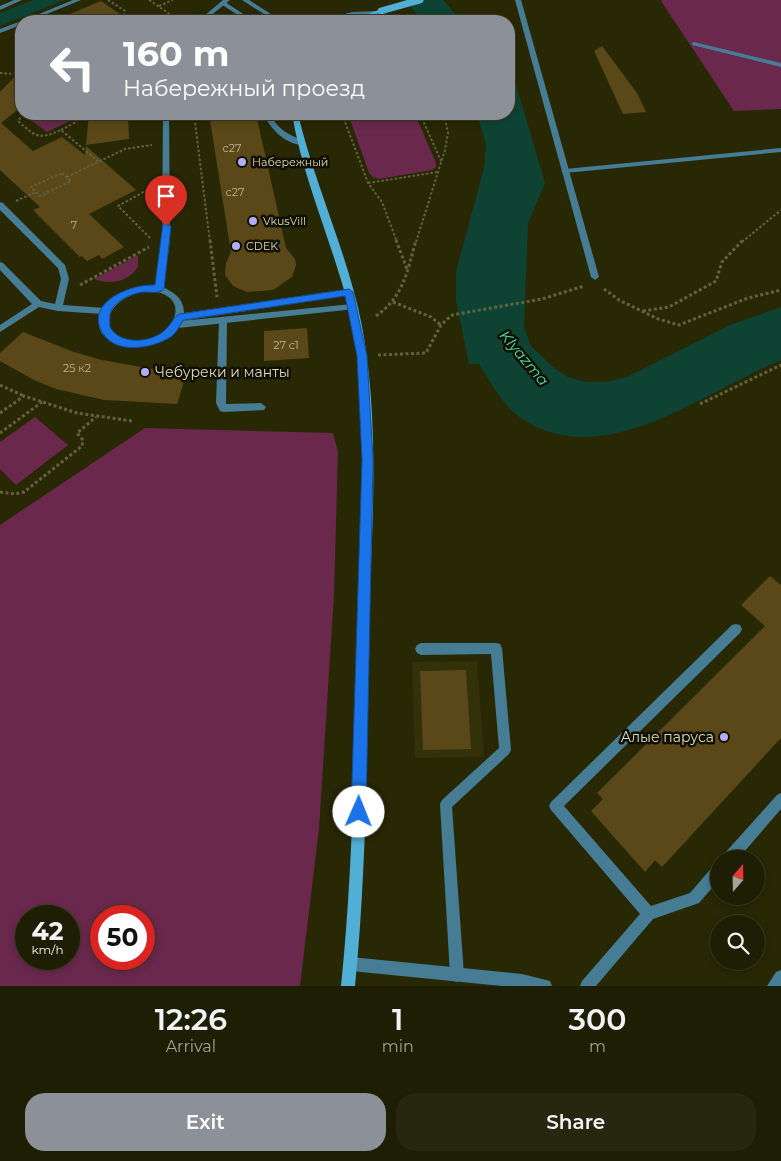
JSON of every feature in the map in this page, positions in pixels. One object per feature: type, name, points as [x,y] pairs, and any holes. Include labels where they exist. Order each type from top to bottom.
[{"type":"main road","points":[[369,15],[420,0]]},
{"type":"main road","points":[[296,120],[301,143],[349,292],[362,356],[368,460],[358,851],[348,986]]},
{"type":"street","points":[[0,8],[19,0]]},
{"type":"street","points":[[40,15],[78,0]]},
{"type":"street","points":[[245,0],[269,15]]},
{"type":"street","points":[[518,0],[594,277]]},
{"type":"street","points":[[209,15],[225,2],[243,15]]},
{"type":"street","points":[[348,15],[378,12]]},
{"type":"street","points":[[0,31],[15,25]]},
{"type":"street","points":[[694,44],[781,65]]},
{"type":"street","points":[[159,289],[166,241],[166,120]]},
{"type":"street","points":[[269,120],[271,124],[283,135],[301,143]]},
{"type":"street","points":[[565,171],[781,150]]},
{"type":"street","points":[[0,205],[62,267],[65,279],[58,308]]},
{"type":"street","points":[[0,265],[38,304],[58,308],[106,311]]},
{"type":"street","points":[[142,288],[159,289],[173,295],[179,302],[178,321],[170,332],[149,343],[126,343],[109,335],[104,319],[106,311],[110,304],[124,294],[142,288]]},
{"type":"street","points":[[221,317],[349,292]]},
{"type":"street","points":[[0,329],[38,304]]},
{"type":"street","points":[[178,321],[352,307]]},
{"type":"street","points":[[221,317],[220,403],[223,408],[229,409],[261,407]]},
{"type":"street","points":[[649,914],[555,806],[736,629]]},
{"type":"street","points":[[421,649],[496,648],[505,750],[446,804],[457,975]]},
{"type":"street","points":[[737,850],[781,799]]},
{"type":"street","points":[[587,986],[649,914],[694,898],[710,880]]},
{"type":"street","points":[[351,964],[545,986]]},
{"type":"street","points":[[774,986],[781,978]]},
{"type":"path","points":[[108,0],[125,11],[124,15]]},
{"type":"path","points":[[149,0],[171,15]]},
{"type":"path","points":[[158,6],[173,0]]},
{"type":"path","points":[[0,73],[15,74]]},
{"type":"path","points":[[18,120],[38,138],[45,138],[77,120]]},
{"type":"path","points":[[195,120],[221,317]]},
{"type":"path","points":[[344,120],[368,183],[382,202],[408,270]]},
{"type":"path","points":[[423,120],[441,161]]},
{"type":"path","points":[[376,316],[393,302],[408,270],[448,133],[445,120]]},
{"type":"path","points":[[61,130],[99,162]]},
{"type":"path","points":[[67,177],[125,149],[166,143]]},
{"type":"path","points":[[368,183],[438,172]]},
{"type":"path","points":[[62,173],[67,177],[71,181],[40,196],[32,187],[62,173]]},
{"type":"path","points":[[153,240],[118,206],[167,179]]},
{"type":"path","points":[[642,311],[669,307],[716,281],[722,262],[736,246],[781,210]]},
{"type":"path","points":[[60,296],[152,245]]},
{"type":"path","points":[[362,356],[426,353],[441,325],[452,315],[578,291],[594,277],[608,294],[670,323],[679,324],[690,322],[748,298],[781,290]]},
{"type":"path","points":[[393,302],[432,317],[441,325]]},
{"type":"path","points":[[700,404],[781,365]]},
{"type":"path","points":[[0,385],[42,402],[97,416],[132,421]]},
{"type":"path","points":[[0,413],[24,396]]},
{"type":"path","points":[[0,433],[42,402]]},
{"type":"path","points":[[0,492],[15,494],[24,492],[82,446],[83,440],[77,433],[97,416]]},
{"type":"shaded area","points":[[662,0],[781,0],[781,109],[734,111]]},
{"type":"shaded area","points":[[31,120],[69,120],[68,122],[47,132]]},
{"type":"shaded area","points":[[350,120],[418,120],[436,167],[432,170],[379,179],[369,173]]},
{"type":"shaded area","points":[[138,255],[138,267],[124,279],[107,282],[94,279]]},
{"type":"shaded area","points":[[35,417],[68,445],[16,485],[0,469],[0,442]]},
{"type":"shaded area","points":[[145,428],[333,433],[338,452],[334,595],[319,829],[300,986],[0,986],[0,525]]},
{"type":"shaded area","points":[[477,661],[484,757],[415,758],[412,662]]},
{"type":"water","points":[[33,0],[65,0],[28,15],[15,15],[15,20],[0,26],[0,13]]},
{"type":"water","points":[[405,0],[443,0],[457,15],[418,15]]},
{"type":"water","name":"Klyazma","points":[[515,81],[545,183],[528,223],[524,327],[531,346],[554,368],[568,377],[586,382],[607,382],[627,377],[730,325],[781,307],[781,360],[687,407],[653,422],[619,432],[586,437],[553,433],[521,418],[498,394],[479,364],[469,364],[456,301],[456,272],[484,168],[486,145],[479,120],[515,120]]},
{"type":"building","points":[[101,1],[121,15],[67,15]]},
{"type":"building","points":[[602,46],[637,93],[646,112],[623,114],[594,51]]},
{"type":"building","points":[[15,76],[15,112],[1,123],[33,151],[62,137],[85,155],[86,146],[136,190],[89,214],[124,247],[102,259],[99,255],[87,261],[82,256],[80,257],[33,210],[40,207],[0,170],[0,92]]},
{"type":"building","points":[[88,120],[128,120],[129,139],[86,145]]},
{"type":"building","points":[[210,120],[257,120],[286,248],[295,259],[296,265],[292,277],[273,290],[247,292],[233,286],[225,275],[226,263],[231,252]]},
{"type":"building","points":[[307,328],[309,358],[264,361],[264,331]]},
{"type":"building","points":[[23,332],[74,352],[102,360],[158,370],[187,372],[177,404],[104,400],[56,389],[34,380],[0,361],[0,353]]},
{"type":"building","points":[[770,576],[781,585],[781,738],[662,867],[655,860],[645,872],[591,811],[603,799],[597,793],[765,626],[741,605]]},
{"type":"building","points":[[466,670],[471,749],[423,750],[420,671]]},
{"type":"place","name":"Набережный","points":[[242,162]]},
{"type":"place","name":"VkusVill","points":[[253,221]]},
{"type":"place","name":"CDEK","points":[[236,246]]},
{"type":"place","name":"Чебуреки и манты","points":[[145,372]]},
{"type":"place","name":"Алые паруса","points":[[724,737]]},
{"type":"route","points":[[166,226],[166,241],[159,289],[142,288],[133,290],[117,298],[106,311],[105,327],[109,335],[116,340],[137,344],[149,343],[170,332],[180,317],[200,316],[349,292],[362,356],[368,460],[359,812]]}]
